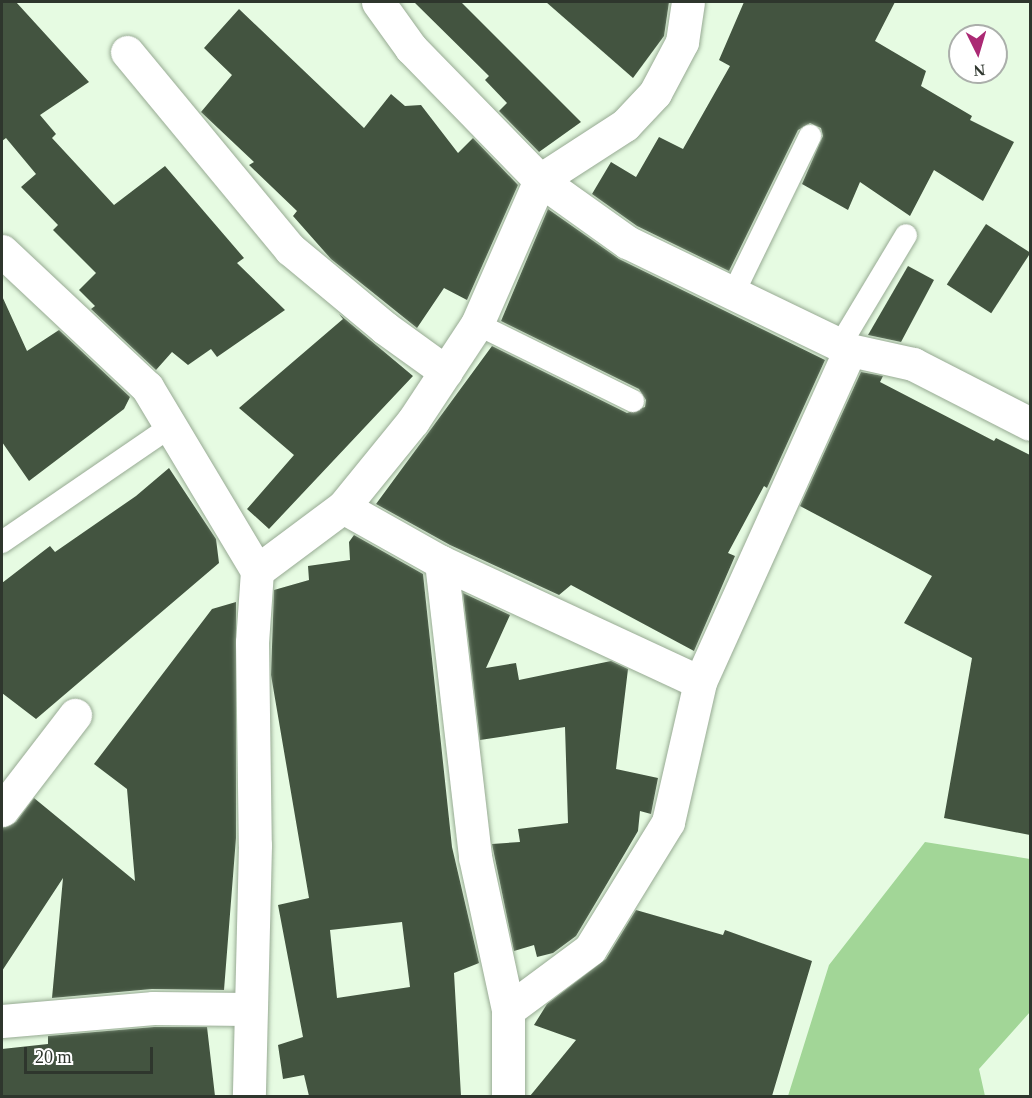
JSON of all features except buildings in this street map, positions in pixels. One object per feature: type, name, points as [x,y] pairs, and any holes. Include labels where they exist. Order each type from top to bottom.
[{"type":"street","points":[[378,2],[411,48],[540,180],[627,242],[845,347],[913,364],[1030,424]]},
{"type":"street","points":[[257,571],[344,507],[446,372],[477,324],[540,180],[625,125],[655,93],[682,42],[689,2]]},
{"type":"street","points":[[127,52],[290,249],[385,328],[446,372]]},
{"type":"street","points":[[2,251],[147,387],[257,571],[252,642],[255,845],[248,1009],[249,1096]]},
{"type":"street","points":[[508,1010],[590,949],[668,822],[700,682],[845,347]]},
{"type":"street","points":[[344,507],[441,562],[700,682]]},
{"type":"street","points":[[441,562],[475,857],[508,1010],[508,1096]]},
{"type":"street","points":[[2,810],[75,715]]},
{"type":"street","points":[[2,1022],[153,1008],[248,1009]]},
{"type":"lane","points":[[733,294],[810,136]]},
{"type":"lane","points":[[845,347],[906,235]]},
{"type":"lane","points":[[477,324],[633,401]]},
{"type":"lane","points":[[2,542],[170,427]]},
{"type":"green space","points":[[925,842],[1030,859],[1030,1012],[979,1069],[985,1096],[788,1096],[829,965]]}]
